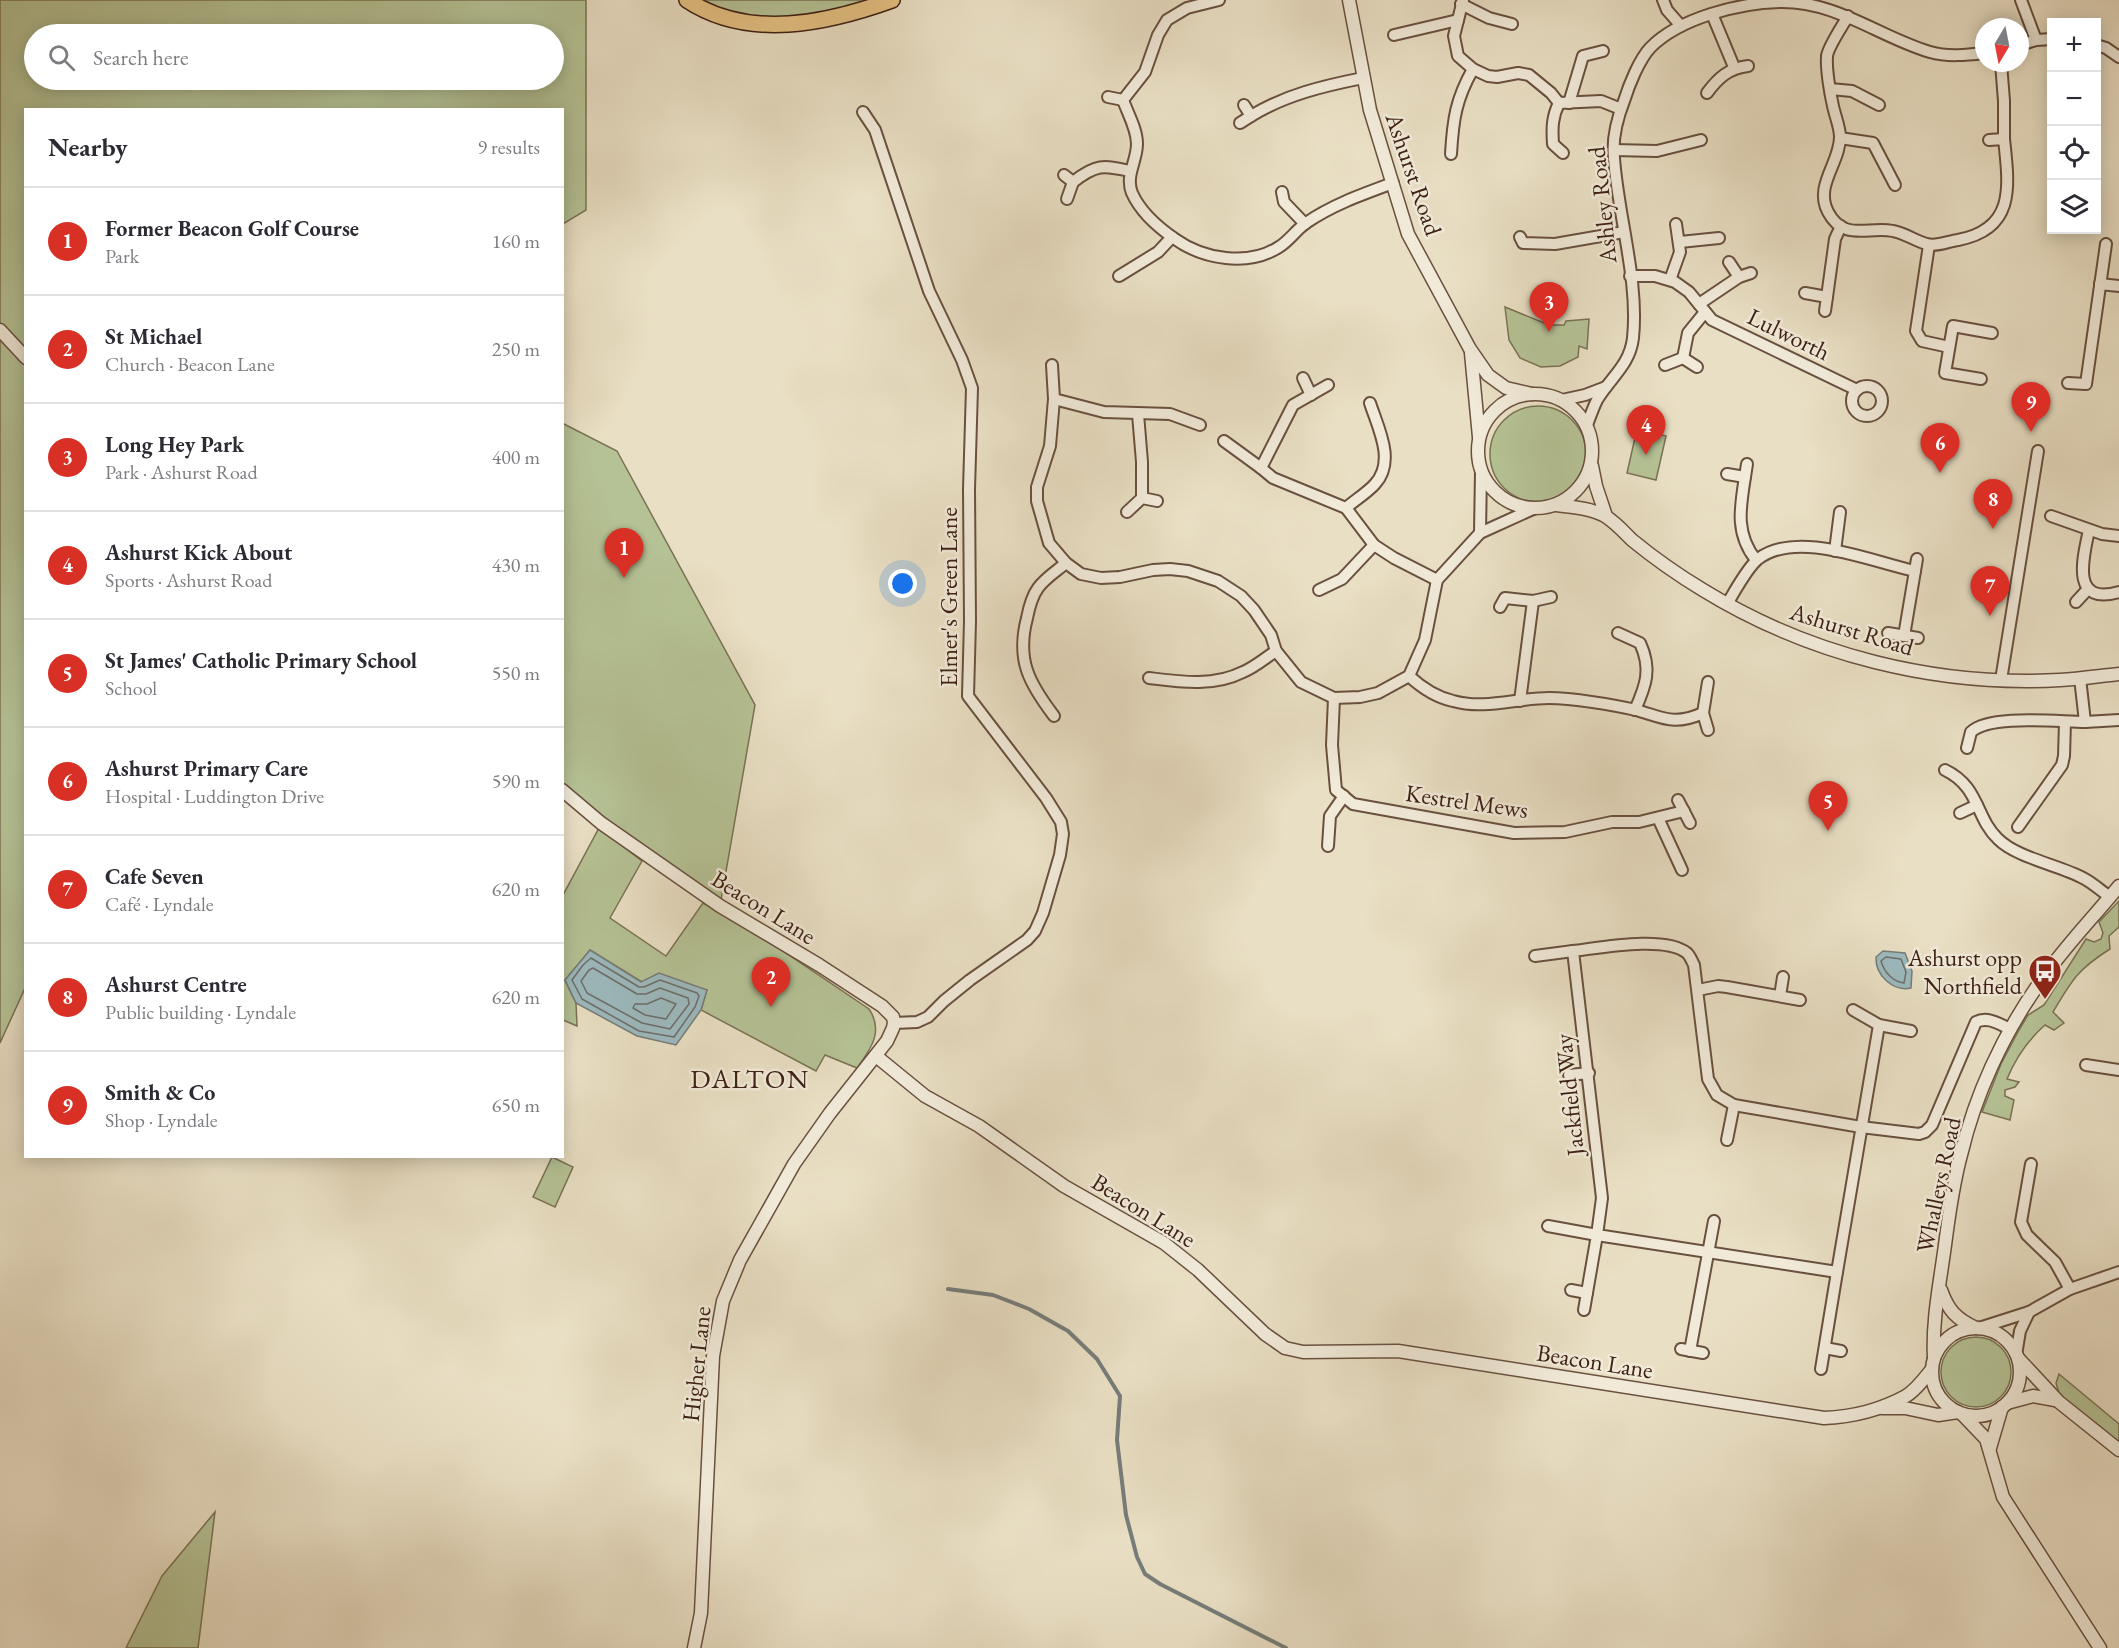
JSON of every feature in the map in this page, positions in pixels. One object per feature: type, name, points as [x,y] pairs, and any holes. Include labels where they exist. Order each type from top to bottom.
[{"type":"main road","points":[[687,0],[716,14],[742,22],[768,25],[800,24],[830,19],[866,10],[892,0]]},
{"type":"street","points":[[1124,100],[1145,72],[1158,36],[1167,20],[1187,8],[1219,0]]},
{"type":"street","name":"Ashurst Road","points":[[1349,0],[1370,110],[1408,234],[1470,350],[1488,375],[1506,388],[1532,394]]},
{"type":"street","points":[[1663,0],[1666,10],[1681,26]]},
{"type":"street","points":[[2021,0],[2036,40]]},
{"type":"street","points":[[1512,24],[1489,18],[1462,2],[1454,36],[1458,56],[1480,73],[1497,77],[1518,73],[1529,75],[1564,103],[1601,101],[1621,109]]},
{"type":"street","name":"Ashley Road","points":[[1587,425],[1596,401],[1619,372],[1631,351],[1634,304],[1614,150],[1617,121],[1630,82],[1650,48],[1681,26],[1712,14],[1734,8],[1782,2],[1825,4],[1931,53],[1960,56],[1975,54]]},
{"type":"street","points":[[1712,14],[1734,67]]},
{"type":"street","points":[[1848,16],[1827,54],[1830,89],[1840,138],[1836,159],[1823,193],[1828,212],[1841,226],[1856,232],[1891,230],[1929,245],[1971,237],[1988,230],[1997,220],[2007,197],[2002,72]]},
{"type":"street","points":[[1394,35],[1458,20]]},
{"type":"street","points":[[2029,42],[2047,39]]},
{"type":"street","points":[[2101,46],[2119,57]]},
{"type":"street","points":[[1563,153],[1553,144],[1554,113],[1564,103],[1583,56],[1604,51]]},
{"type":"street","points":[[1707,93],[1716,80],[1734,67],[1748,66]]},
{"type":"street","points":[[1451,154],[1456,103],[1473,69]]},
{"type":"street","points":[[1240,123],[1271,104],[1301,92],[1363,78]]},
{"type":"street","points":[[1830,89],[1852,91],[1879,105]]},
{"type":"street","points":[[1108,97],[1124,100]]},
{"type":"street","points":[[1124,100],[1137,140],[1136,153],[1130,171],[1130,186],[1137,202],[1172,237],[1189,248],[1222,258],[1249,258],[1278,248],[1305,224],[1358,196],[1392,183]]},
{"type":"street","points":[[1244,105],[1251,116]]},
{"type":"street","name":"Elmer's Green Lane","points":[[862,112],[874,130],[929,291],[962,360],[972,388],[968,696],[1046,798],[1061,822],[1063,834],[1060,855],[1043,913],[1035,931],[1027,940],[944,1000],[927,1017],[917,1022],[894,1023]]},
{"type":"street","points":[[1840,138],[1873,143],[1895,185]]},
{"type":"street","points":[[1989,140],[2004,139]]},
{"type":"street","points":[[1614,150],[1657,151],[1701,141]]},
{"type":"street","points":[[1541,150],[1553,144]]},
{"type":"street","points":[[1067,199],[1073,182],[1094,168],[1100,166],[1130,171]]},
{"type":"street","points":[[1064,175],[1073,182]]},
{"type":"street","points":[[1282,192],[1284,202],[1305,224]]},
{"type":"street","points":[[1670,280],[1680,252],[1676,224]]},
{"type":"street","points":[[1825,311],[1835,239],[1841,226]]},
{"type":"street","points":[[1520,237],[1524,243],[1542,244],[1624,232]]},
{"type":"street","points":[[1119,276],[1158,252],[1172,237]]},
{"type":"street","points":[[1680,242],[1719,238]]},
{"type":"street","points":[[2068,383],[2086,384],[2106,244]]},
{"type":"street","points":[[1929,245],[1916,332],[1922,341],[1949,347]]},
{"type":"street","name":"Lulworth","points":[[1729,262],[1739,277]]},
{"type":"street","name":"Lulworth","points":[[1683,358],[1688,333],[1702,308],[1739,277],[1751,273]]},
{"type":"street","name":"Lulworth","points":[[1630,276],[1655,276],[1676,282],[1689,292],[1712,320],[1857,390]]},
{"type":"street","points":[[2100,284],[2119,286]]},
{"type":"street","points":[[1805,293],[1827,297]]},
{"type":"street","points":[[1981,379],[1945,373],[1953,326],[1992,333]]},
{"type":"street","points":[[0,330],[24,356]]},
{"type":"street","name":"Ashurst Road","points":[[1470,350],[1479,438]]},
{"type":"street","points":[[1665,366],[1683,358],[1697,367]]},
{"type":"street","points":[[1052,365],[1054,399],[1050,446],[1037,487],[1036,501],[1049,543],[1066,563],[1081,574],[1101,578],[1120,578],[1153,570],[1170,569],[1188,571],[1211,578],[1235,591],[1254,610],[1271,635],[1276,651],[1301,682],[1334,698],[1360,697],[1378,693],[1409,676],[1425,640],[1437,580],[1480,533],[1533,509],[1556,505],[1570,498],[1587,478],[1592,465]]},
{"type":"street","points":[[1303,378],[1311,395]]},
{"type":"street","points":[[1261,468],[1293,405],[1328,385]]},
{"type":"street","points":[[1562,400],[1606,387]]},
{"type":"street","points":[[1533,509],[1513,505],[1500,497],[1489,486],[1482,472],[1478,455],[1479,438],[1486,421],[1498,407],[1514,398],[1532,394],[1547,395],[1562,400],[1576,411],[1587,425],[1593,451],[1592,465],[1596,486],[1610,520]]},
{"type":"street","points":[[1054,399],[1104,412],[1170,414],[1200,425]]},
{"type":"street","points":[[1346,508],[1376,483],[1385,468],[1386,456],[1370,403]]},
{"type":"street","points":[[1127,512],[1142,498],[1138,414]]},
{"type":"street","points":[[1224,441],[1273,478],[1346,508],[1374,545],[1437,580]]},
{"type":"street","points":[[2001,681],[2038,451]]},
{"type":"street","points":[[1747,464],[1739,518],[1749,549],[1756,560]]},
{"type":"street","points":[[1480,533],[1482,472]]},
{"type":"street","points":[[1727,474],[1745,477]]},
{"type":"street","points":[[1142,498],[1157,501]]},
{"type":"street","name":"Ashurst Road","points":[[1556,505],[1585,509],[1610,520],[1632,540],[1688,581],[1727,604],[1789,634],[1844,654],[1942,675],[2001,681],[2119,674]]},
{"type":"street","points":[[1835,551],[1840,512]]},
{"type":"street","points":[[2051,516],[2090,530],[2119,536]]},
{"type":"street","points":[[2090,530],[2082,568],[2088,589],[2103,595],[2119,592]]},
{"type":"street","points":[[1319,590],[1342,579],[1374,545]]},
{"type":"street","points":[[1727,604],[1756,560],[1793,546],[1835,551],[1915,571]]},
{"type":"street","points":[[1904,636],[1917,558]]},
{"type":"street","points":[[1054,716],[1034,689],[1023,663],[1022,634],[1029,607],[1039,587],[1066,563]]},
{"type":"street","points":[[2076,602],[2088,589]]},
{"type":"street","points":[[1500,608],[1505,598],[1533,601],[1551,597]]},
{"type":"street","points":[[1520,701],[1533,601]]},
{"type":"street","points":[[1618,633],[1640,643],[1647,659],[1646,684],[1635,710]]},
{"type":"street","points":[[1888,633],[1918,638]]},
{"type":"street","points":[[1149,678],[1191,683],[1223,680],[1245,672],[1276,651]]},
{"type":"street","points":[[1409,676],[1425,690],[1451,701],[1477,705],[1549,698],[1635,710],[1664,719],[1687,720],[1703,713]]},
{"type":"street","points":[[2080,678],[2085,722]]},
{"type":"street","points":[[1708,682],[1703,713],[1708,730]]},
{"type":"street","points":[[1328,846],[1330,816],[1344,796],[1336,790],[1333,764],[1334,698]]},
{"type":"street","points":[[1967,747],[1971,732],[1977,727],[1991,723],[2119,720]]},
{"type":"street","points":[[2018,827],[2061,765],[2064,756],[2065,722]]},
{"type":"street","points":[[1945,770],[1964,782],[1994,834],[2005,844],[2083,878],[2110,897]]},
{"type":"street","name":"Beacon Lane","points":[[564,792],[601,823],[720,906],[882,1006],[892,1017],[894,1023]]},
{"type":"street","name":"Kestrel Mews","points":[[1344,796],[1353,804],[1514,833],[1565,832],[1612,822],[1639,822],[1684,812]]},
{"type":"street","points":[[1678,800],[1690,823]]},
{"type":"street","points":[[1960,813],[1977,805]]},
{"type":"street","points":[[1658,818],[1682,870]]},
{"type":"street","name":"Whalleys Road","points":[[1933,1364],[1933,1331],[1953,1193],[1961,1153],[1974,1111],[2010,1029],[2039,983],[2119,886]]},
{"type":"street","points":[[1535,956],[1642,944],[1670,946],[1686,952],[1691,958],[1698,990],[1708,1079],[1717,1095],[1734,1105],[1861,1127],[1913,1134],[1925,1132],[1932,1125],[1976,1022],[1990,1020],[2010,1029]]},
{"type":"street","name":"Jackfield Way","points":[[1573,951],[1602,1198],[1584,1310]]},
{"type":"street","points":[[1780,996],[1783,977]]},
{"type":"street","points":[[1698,990],[1718,986],[1800,1000]]},
{"type":"street","points":[[1853,1010],[1879,1025],[1911,1031]]},
{"type":"street","points":[[876,1056],[891,1033],[894,1023]]},
{"type":"street","points":[[1821,1369],[1879,1025]]},
{"type":"street","name":"Beacon Lane","points":[[876,1056],[925,1096],[985,1130],[1064,1186],[1164,1243],[1198,1270],[1265,1334],[1285,1348],[1304,1352],[1398,1351],[1824,1418],[1846,1418],[1907,1395],[1921,1383],[1933,1364]]},
{"type":"street","name":"Higher Lane","points":[[694,1648],[701,1612],[714,1356],[720,1315],[728,1286],[791,1168],[830,1113],[876,1056]]},
{"type":"street","points":[[2086,1065],[2119,1070]]},
{"type":"street","points":[[1569,1075],[1588,1073]]},
{"type":"street","points":[[1727,1140],[1734,1105]]},
{"type":"street","points":[[2031,1163],[2021,1222],[2027,1235],[2055,1263],[2070,1290]]},
{"type":"street","points":[[1703,1353],[1686,1350],[1714,1221]]},
{"type":"street","points":[[1548,1227],[1837,1272]]},
{"type":"street","points":[[2100,1648],[2003,1497],[1990,1449],[1981,1432],[1945,1403],[1937,1393],[1933,1382],[1933,1364],[1940,1346],[1950,1336],[1963,1330],[1978,1328],[2029,1312],[2070,1290],[2119,1272]]},
{"type":"street","name":"Whalleys Road","points":[[1939,1286],[1946,1305],[1953,1315],[1963,1323],[1978,1328]]},
{"type":"street","points":[[1571,1290],[1587,1293]]},
{"type":"street","points":[[1990,1449],[2005,1405],[2019,1382],[2016,1356],[2020,1331],[2029,1312]]},
{"type":"street","points":[[1978,1328],[2001,1336],[2016,1356],[2059,1402],[2119,1450]]},
{"type":"street","points":[[1824,1348],[1841,1351]]},
{"type":"street","points":[[1960,1414],[1985,1414],[2033,1396],[2059,1402]]},
{"type":"street","name":"Beacon Lane","points":[[1875,1408],[1905,1408],[1938,1415],[1960,1414]]},
{"type":"green space","points":[[0,0],[586,0],[586,210],[564,223],[564,108],[24,108],[24,990],[0,1043]]},
{"type":"green space","points":[[694,0],[872,0],[821,15],[775,19],[748,16]]},
{"type":"green space","points":[[1505,307],[1549,325],[1564,325],[1566,321],[1589,319],[1587,349],[1579,346],[1578,357],[1560,366],[1541,367],[1520,358],[1509,340]]},
{"type":"green space","points":[[1538,406],[1556,409],[1572,420],[1583,436],[1586,454],[1583,472],[1572,488],[1556,499],[1538,502],[1520,499],[1504,488],[1493,472],[1490,454],[1493,436],[1504,420],[1520,409]]},
{"type":"green space","points":[[564,424],[617,451],[755,705],[720,906],[564,791]]},
{"type":"green space","points":[[1637,429],[1666,436],[1656,480],[1627,473]]},
{"type":"green space","points":[[599,828],[642,861],[610,918],[666,956],[703,903],[755,932],[869,1009],[875,1025],[871,1047],[857,1068],[825,1055],[816,1071],[701,1010],[707,990],[642,982],[590,950],[565,980],[576,1003],[577,1026],[564,1020],[564,893]]},
{"type":"green space","points":[[2119,901],[2119,927],[2109,936],[2110,949],[2090,963],[2077,976],[2053,1012],[2064,1023],[2054,1030],[2045,1025],[2018,1056],[2007,1079],[2019,1082],[2015,1087],[2005,1090],[2005,1096],[2014,1100],[2010,1120],[1982,1112],[2001,1064],[2028,1015],[2044,1005],[2086,939],[2094,942],[2101,939],[2103,933],[2099,922]]},
{"type":"green space","points":[[552,1158],[573,1167],[555,1207],[533,1197]]},
{"type":"green space","points":[[1976,1337],[1989,1340],[2001,1347],[2008,1359],[2011,1372],[2008,1385],[2001,1397],[1989,1404],[1976,1407],[1963,1404],[1951,1397],[1944,1385],[1941,1372],[1944,1359],[1951,1347],[1963,1340]]},
{"type":"green space","points":[[2059,1374],[2119,1424],[2119,1446],[2061,1400],[2056,1383]]},
{"type":"green space","points":[[215,1512],[198,1648],[126,1648],[162,1576]]},
{"type":"water","points":[[590,950],[641,982],[659,973],[707,990],[701,1010],[676,1045],[637,1036],[576,1003],[565,980]]},
{"type":"water","points":[[1883,951],[1905,953],[1912,971],[1911,988],[1904,989],[1892,985],[1882,976],[1876,964],[1876,957]]},
{"type":"waterway","points":[[948,1289],[993,1295],[1029,1309],[1068,1331],[1097,1359],[1120,1396],[1117,1440],[1126,1515],[1137,1557],[1145,1574],[1160,1584],[1286,1648]]},
{"type":"place","name":"Long Hey Park","points":[[1549,332]]},
{"type":"place","name":"Smith & Co","points":[[2031,432]]},
{"type":"place","name":"Ashurst Kick About","points":[[1646,455]]},
{"type":"place","name":"Ashurst Primary Care","points":[[1940,473]]},
{"type":"place","name":"Ashurst Centre","points":[[1993,529]]},
{"type":"place","name":"Former Beacon Golf Course","points":[[624,578]]},
{"type":"place","name":"Cafe Seven","points":[[1990,616]]},
{"type":"place","name":"St James' Catholic Primary School","points":[[1828,831]]},
{"type":"place","name":"Ashurst opp Northfield","points":[[2045,1000]]},
{"type":"place","name":"St Michael","points":[[771,1007]]},
{"type":"district","name":"DALTON","points":[[750,1078]]}]
